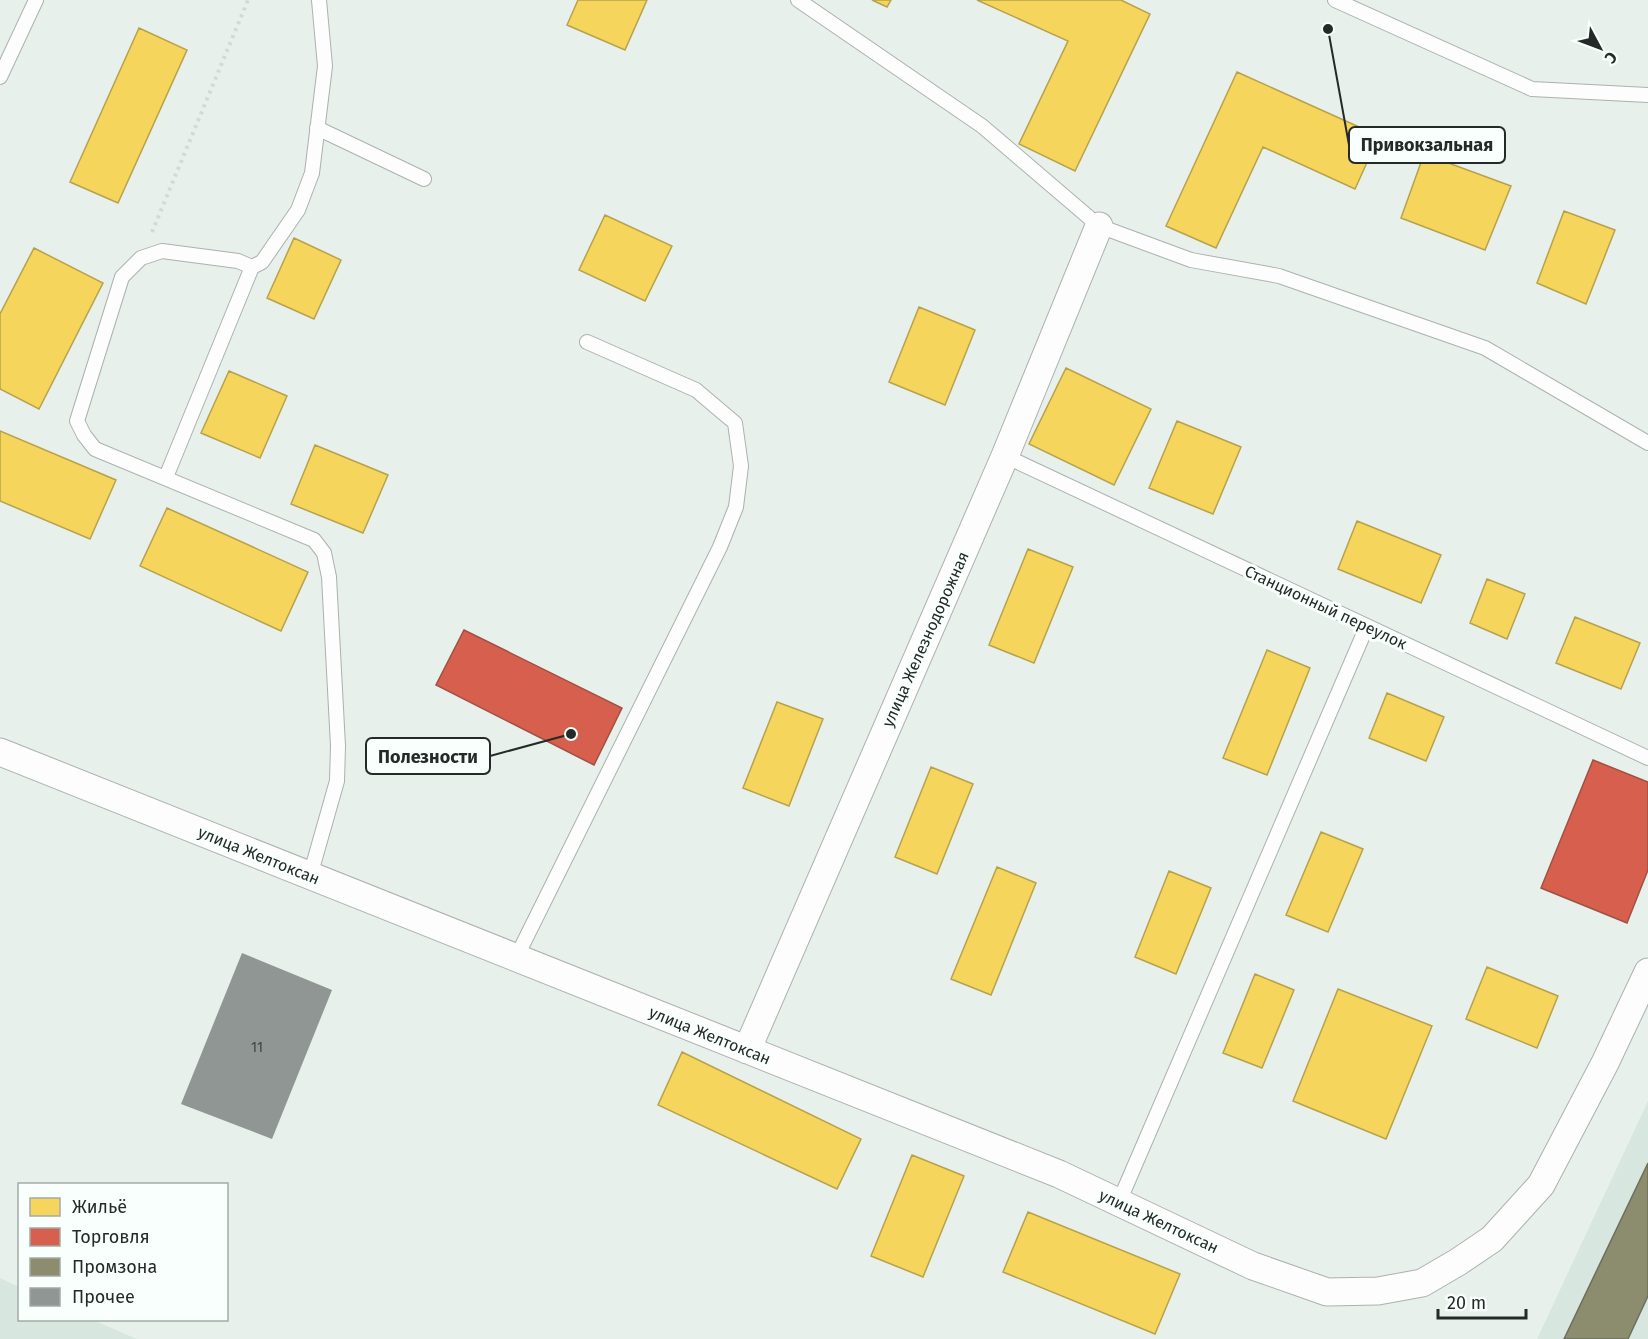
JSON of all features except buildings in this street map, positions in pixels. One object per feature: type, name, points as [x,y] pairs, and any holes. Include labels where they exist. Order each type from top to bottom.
[{"type":"street","name":"улица Железнодорожная","points":[[747,1050],[1005,456],[1099,226]]},
{"type":"street","name":"улица Желтоксан","points":[[0,752],[1059,1174],[1253,1266],[1327,1292],[1378,1291],[1422,1283],[1492,1239],[1541,1185],[1605,1063],[1648,972]]},
{"type":"lane","points":[[0,77],[36,0]]},
{"type":"lane","points":[[166,477],[252,267],[262,262],[298,210],[312,173],[324,66],[319,0]]},
{"type":"lane","points":[[798,0],[982,126],[1099,226],[1191,260],[1279,276],[1485,348],[1648,443]]},
{"type":"lane","points":[[1335,0],[1532,89],[1648,95]]},
{"type":"lane","points":[[317,128],[424,179]]},
{"type":"lane","points":[[252,267],[238,261],[162,251],[141,258],[122,277],[77,421],[95,449],[314,540],[324,553],[329,577],[338,746],[337,781],[310,876]]},
{"type":"lane","points":[[516,958],[720,547],[736,507],[741,466],[735,423],[696,390],[587,342]]},
{"type":"lane","name":"Станционный переулок","points":[[1005,456],[1648,758]]},
{"type":"lane","points":[[1119,1202],[1367,626]]},
{"type":"path","points":[[141,258],[248,0]]},
{"type":"shaded area","points":[[1648,1101],[1648,1339],[1537,1339]]},
{"type":"shaded area","points":[[0,1278],[18,1287],[18,1321],[95,1321],[137,1339],[0,1339]]},
{"type":"place","name":"Привокзальная","points":[[1328,29]]},
{"type":"place","name":"Полезности","points":[[571,734]]}]
